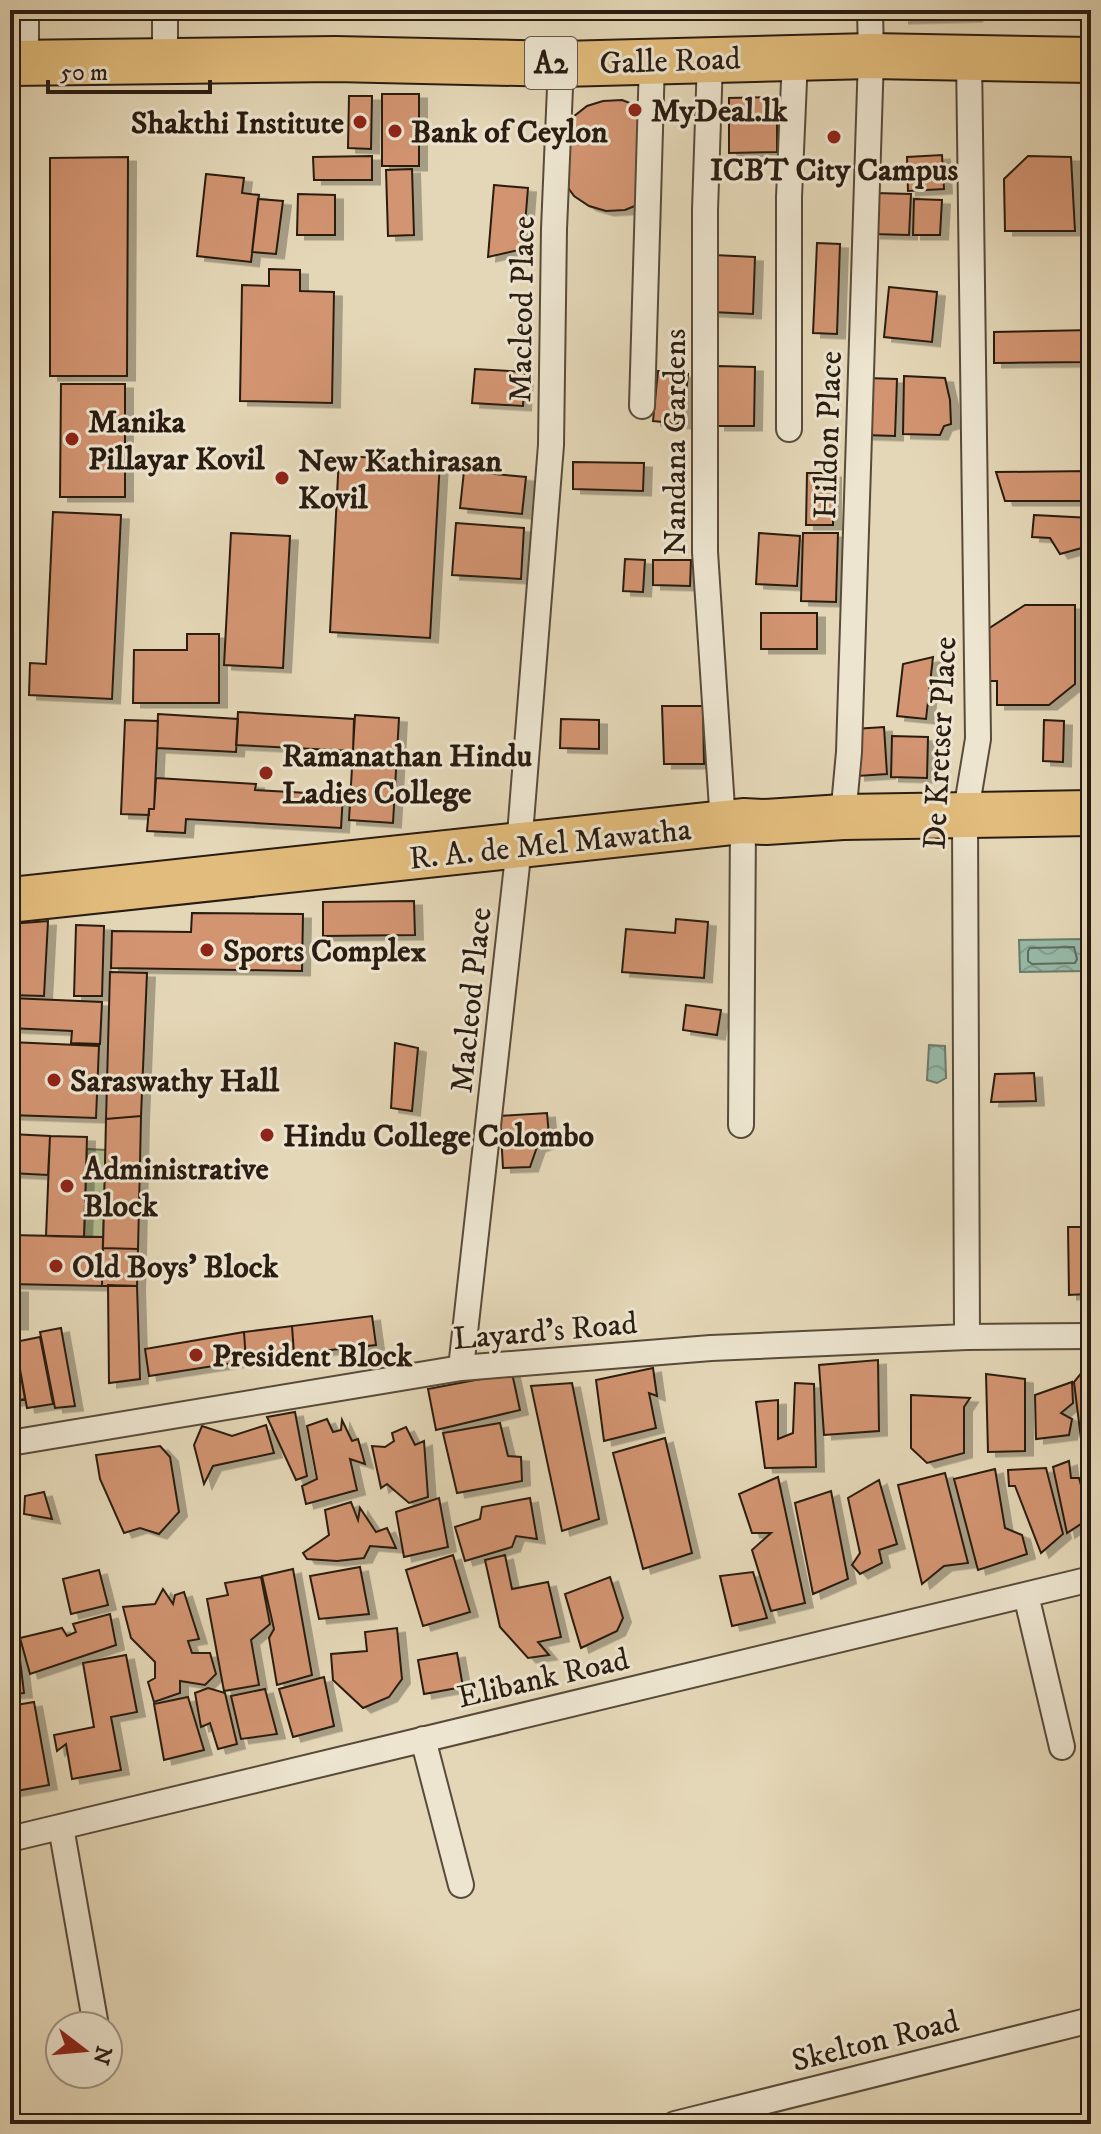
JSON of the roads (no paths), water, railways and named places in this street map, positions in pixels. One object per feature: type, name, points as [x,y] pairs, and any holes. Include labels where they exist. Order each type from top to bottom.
[{"type":"highway","name":"Galle Road","points":[[18,62],[335,59],[561,64],[871,56],[1091,60]]},
{"type":"highway","name":"R. A. de Mel Mawatha","points":[[10,900],[733,822],[1091,813]]},
{"type":"street","points":[[18,62],[26,10]]},
{"type":"street","points":[[165,10],[165,60]]},
{"type":"street","name":"Hildon Place","points":[[843,817],[850,737],[870,10]]},
{"type":"street","name":"De Kretser Place","points":[[967,1337],[965,817],[978,739],[969,57]]},
{"type":"street","points":[[789,429],[789,197],[795,58]]},
{"type":"street","name":"Nandana Gardens","points":[[710,60],[705,210],[705,552],[733,822],[741,1125]]},
{"type":"street","points":[[642,406],[652,61]]},
{"type":"street","name":"Macleod Place","points":[[461,1368],[519,847],[551,445],[554,229],[561,64]]},
{"type":"street","name":"Layard's Road","points":[[10,1443],[461,1368],[711,1348],[967,1337],[1091,1336]]},
{"type":"street","name":"Elibank Road","points":[[10,1839],[1091,1579]]},
{"type":"street","points":[[1026,1595],[1062,1747]]},
{"type":"street","points":[[423,1739],[461,1885]]},
{"type":"street","points":[[61,1827],[93,2010]]},
{"type":"street","name":"Skelton Road","points":[[675,2124],[1091,2020]]},
{"type":"water","points":[[1084,939],[1086,971],[1020,972],[1019,940]]},
{"type":"water","points":[[929,1045],[945,1046],[946,1078],[937,1083],[927,1080]]},
{"type":"place","name":"MyDeal.lk","points":[[635,110]]},
{"type":"place","name":"Shakthi Institute","points":[[360,122]]},
{"type":"place","name":"Bank of Ceylon","points":[[395,131]]},
{"type":"place","name":"ICBT City Campus","points":[[834,137]]},
{"type":"place","name":"Manika Pillayar Kovil","points":[[72,439]]},
{"type":"place","name":"New Kathirasan Kovil","points":[[282,478]]},
{"type":"place","name":"Ramanathan Hindu Ladies College","points":[[266,773]]},
{"type":"place","name":"Sports Complex","points":[[207,950]]},
{"type":"place","name":"Saraswathy Hall","points":[[54,1080]]},
{"type":"place","name":"Hindu College Colombo","points":[[267,1135]]},
{"type":"place","name":"Administrative Block","points":[[67,1186]]},
{"type":"place","name":"Old Boys' Block","points":[[56,1266]]},
{"type":"place","name":"President Block","points":[[196,1355]]}]
